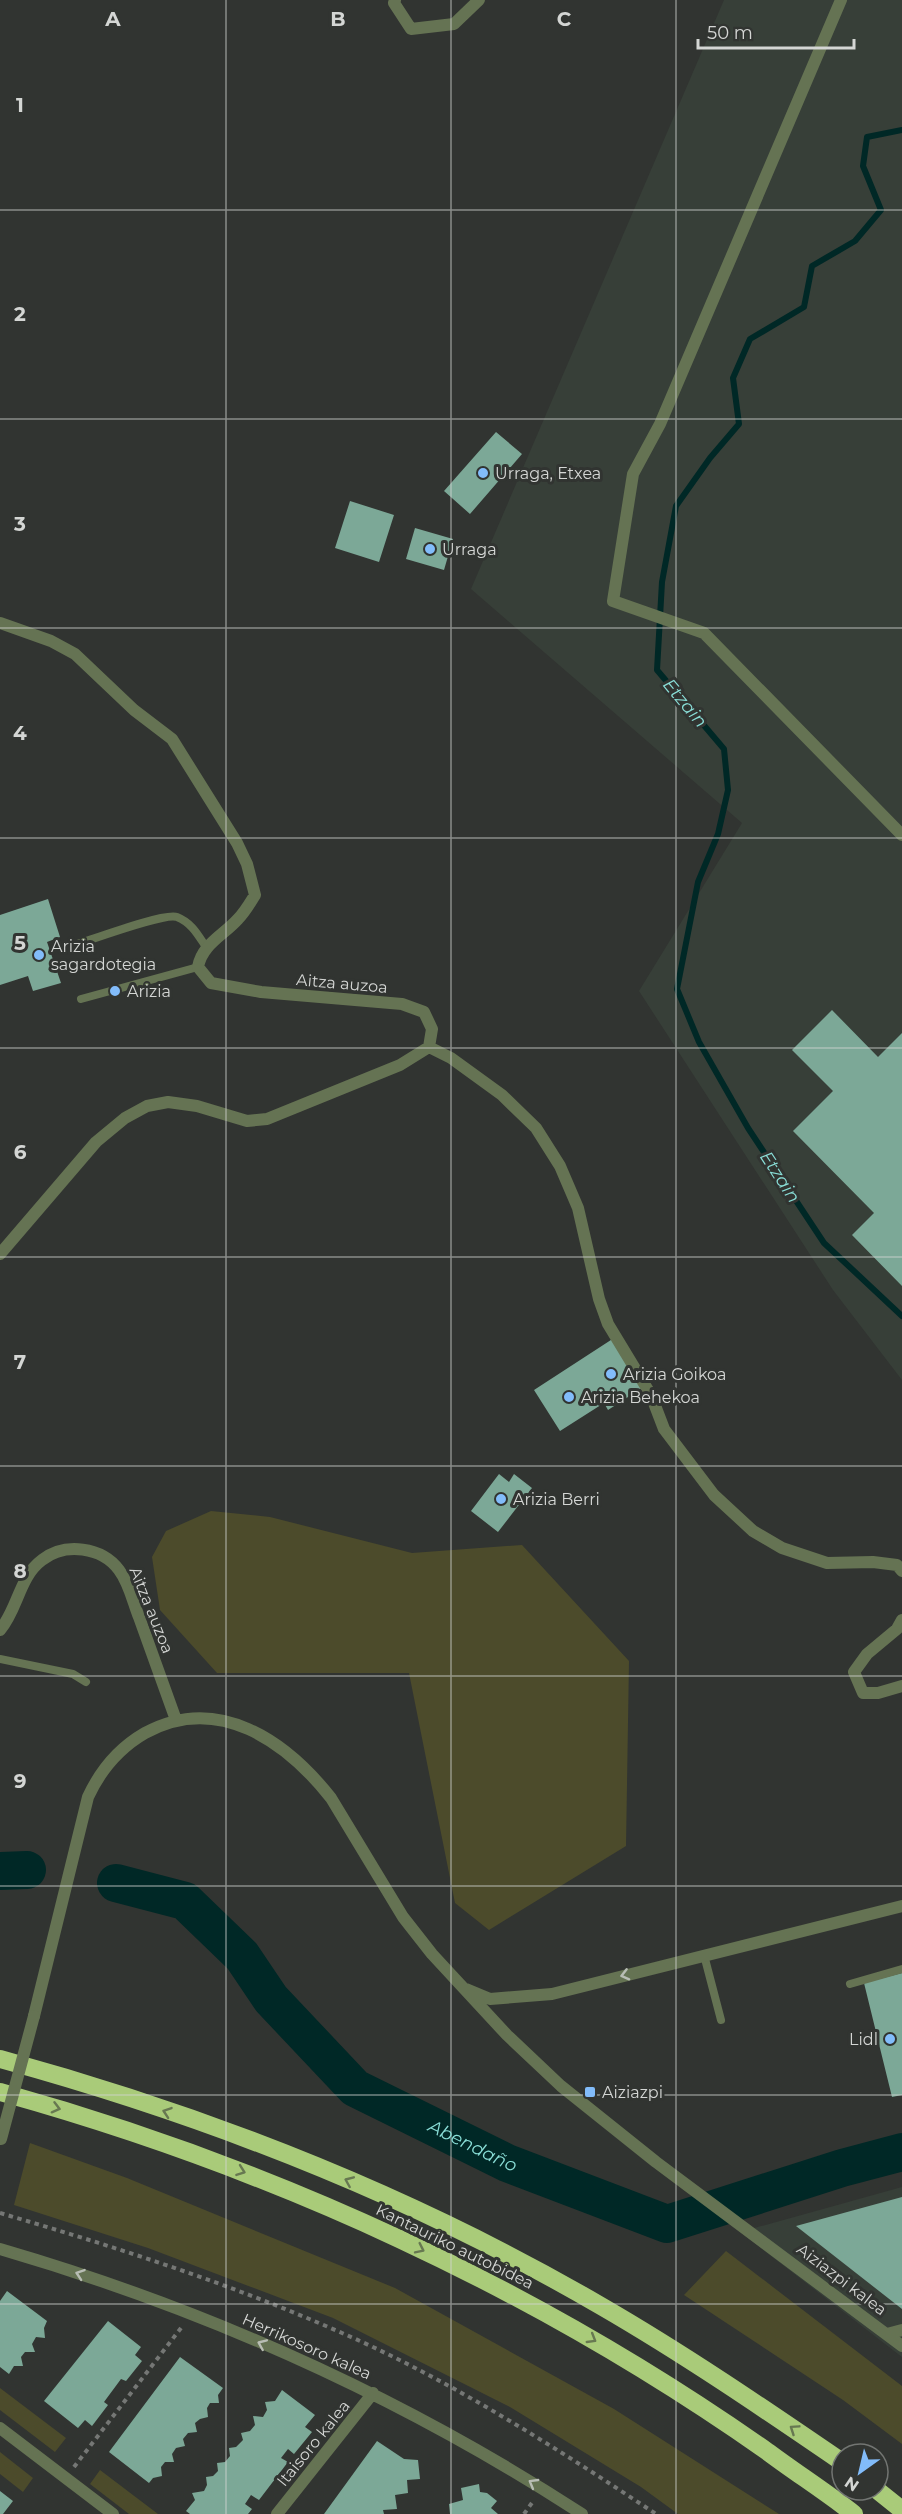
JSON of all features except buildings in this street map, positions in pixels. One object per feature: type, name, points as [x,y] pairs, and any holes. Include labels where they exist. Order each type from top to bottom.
[{"type":"highway","name":"Kantauriko autobidea","points":[[0,2059],[111,2092],[265,2146],[444,2223],[599,2305],[686,2357],[830,2454]]},
{"type":"highway","name":"Kantauriko autobidea","points":[[0,2092],[80,2114],[251,2175],[346,2214],[423,2250],[583,2334],[669,2386],[854,2514]]},
{"type":"highway","points":[[890,2500],[902,2510]]},
{"type":"street","points":[[395,0],[394,3],[411,28],[454,24],[479,0]]},
{"type":"street","points":[[841,0],[660,423],[633,474],[613,601],[704,633],[902,835]]},
{"type":"street","points":[[0,623],[51,641],[75,654],[134,710],[172,739],[237,843],[247,864],[255,895],[239,918],[206,947],[198,966]]},
{"type":"street","name":"Aitza auzoa","points":[[198,966],[212,983],[251,990],[355,1002],[402,1004],[424,1012],[432,1029],[429,1047]]},
{"type":"street","points":[[0,1254],[96,1142],[125,1118],[147,1106],[168,1102],[197,1106],[247,1121],[267,1119],[400,1065],[429,1047],[451,1058],[502,1095],[536,1128],[560,1166],[578,1208],[599,1299],[608,1324],[651,1395],[664,1429],[714,1495],[753,1531],[782,1548],[827,1563],[873,1562],[897,1565],[902,1571]]},
{"type":"street","name":"Aitza auzoa","points":[[0,1630],[14,1611],[27,1577],[42,1559],[53,1553],[76,1549],[88,1550],[101,1555],[113,1563],[127,1584],[176,1720]]},
{"type":"street","points":[[902,1620],[897,1629],[867,1654],[854,1672],[863,1692],[878,1693],[902,1686]]},
{"type":"street","name":"Aiziazpi kalea","points":[[176,1720],[198,1717],[223,1719],[246,1727],[270,1741],[317,1780],[331,1798],[403,1917],[432,1954],[561,2086],[656,2162],[761,2238],[902,2346]]},
{"type":"street","points":[[0,2140],[34,2016],[82,1819],[95,1781],[106,1765],[135,1739],[176,1720]]},
{"type":"street","points":[[463,1988],[490,1998],[552,1994],[902,1906]]},
{"type":"street","name":"Herrikosoro kalea","points":[[0,2249],[71,2271],[192,2315],[373,2393],[454,2436],[582,2514]]},
{"type":"street","points":[[887,2334],[902,2330]]},
{"type":"street","name":"Itaisoro kalea","points":[[277,2514],[373,2393]]},
{"type":"street","points":[[0,2428],[113,2514]]},
{"type":"lane","points":[[68,947],[175,916],[192,925],[206,947]]},
{"type":"lane","points":[[81,999],[198,966]]},
{"type":"lane","points":[[0,1659],[73,1674],[86,1682]]},
{"type":"lane","points":[[704,1955],[721,2020]]},
{"type":"lane","points":[[850,1984],[902,1969]]},
{"type":"path","points":[[0,2213],[190,2272],[343,2333],[432,2378],[567,2455],[656,2514]]},
{"type":"path","points":[[66,2477],[184,2324]]},
{"type":"path","points":[[524,2514],[537,2497]]},
{"type":"shaded area","points":[[724,0],[902,0],[902,1380],[833,1290],[639,991],[742,823],[471,589]]},
{"type":"shaded area","points":[[211,1511],[270,1517],[412,1553],[522,1545],[629,1661],[626,1846],[489,1930],[455,1903],[409,1673],[217,1673],[160,1610],[152,1557],[166,1531]]},
{"type":"shaded area","points":[[30,2143],[127,2178],[395,2288],[614,2409],[779,2514],[678,2514],[641,2487],[510,2407],[333,2318],[148,2248],[14,2205]]},
{"type":"shaded area","points":[[902,2187],[902,2357],[740,2232]]},
{"type":"shaded area","points":[[726,2251],[902,2386],[902,2444],[843,2400],[684,2295]]},
{"type":"shaded area","points":[[0,2388],[66,2438],[55,2452],[0,2410]]},
{"type":"shaded area","points":[[0,2452],[33,2478],[23,2492],[0,2474]]},
{"type":"shaded area","points":[[100,2470],[158,2514],[129,2514],[90,2484]]},
{"type":"waterway","name":"Etzain","points":[[902,130],[867,137],[863,166],[881,210],[855,241],[812,266],[804,307],[750,339],[733,378],[739,424],[710,458],[676,506],[662,582],[657,670],[724,749],[728,790],[718,834],[698,882],[677,989],[699,1042],[748,1128],[824,1243],[902,1316]]},
{"type":"waterway","name":"Abendaño","points":[[0,1871],[27,1870]]},
{"type":"waterway","name":"Abendaño","points":[[116,1883],[185,1901],[242,1956],[271,1999],[355,2088],[507,2163],[667,2224],[842,2168],[902,2152]]},
{"type":"place","name":"Urraga, Etxea","points":[[483,473]]},
{"type":"place","name":"Urraga","points":[[430,549]]},
{"type":"place","name":"Arizia sagardotegia","points":[[39,955]]},
{"type":"place","name":"Arizia","points":[[115,991]]},
{"type":"place","name":"Arizia Goikoa","points":[[611,1374]]},
{"type":"place","name":"Arizia Behekoa","points":[[569,1397]]},
{"type":"place","name":"Arizia Berri","points":[[501,1499]]},
{"type":"place","name":"Lidl","points":[[890,2039]]},
{"type":"place","name":"Aiziazpi","points":[[590,2092]]}]
